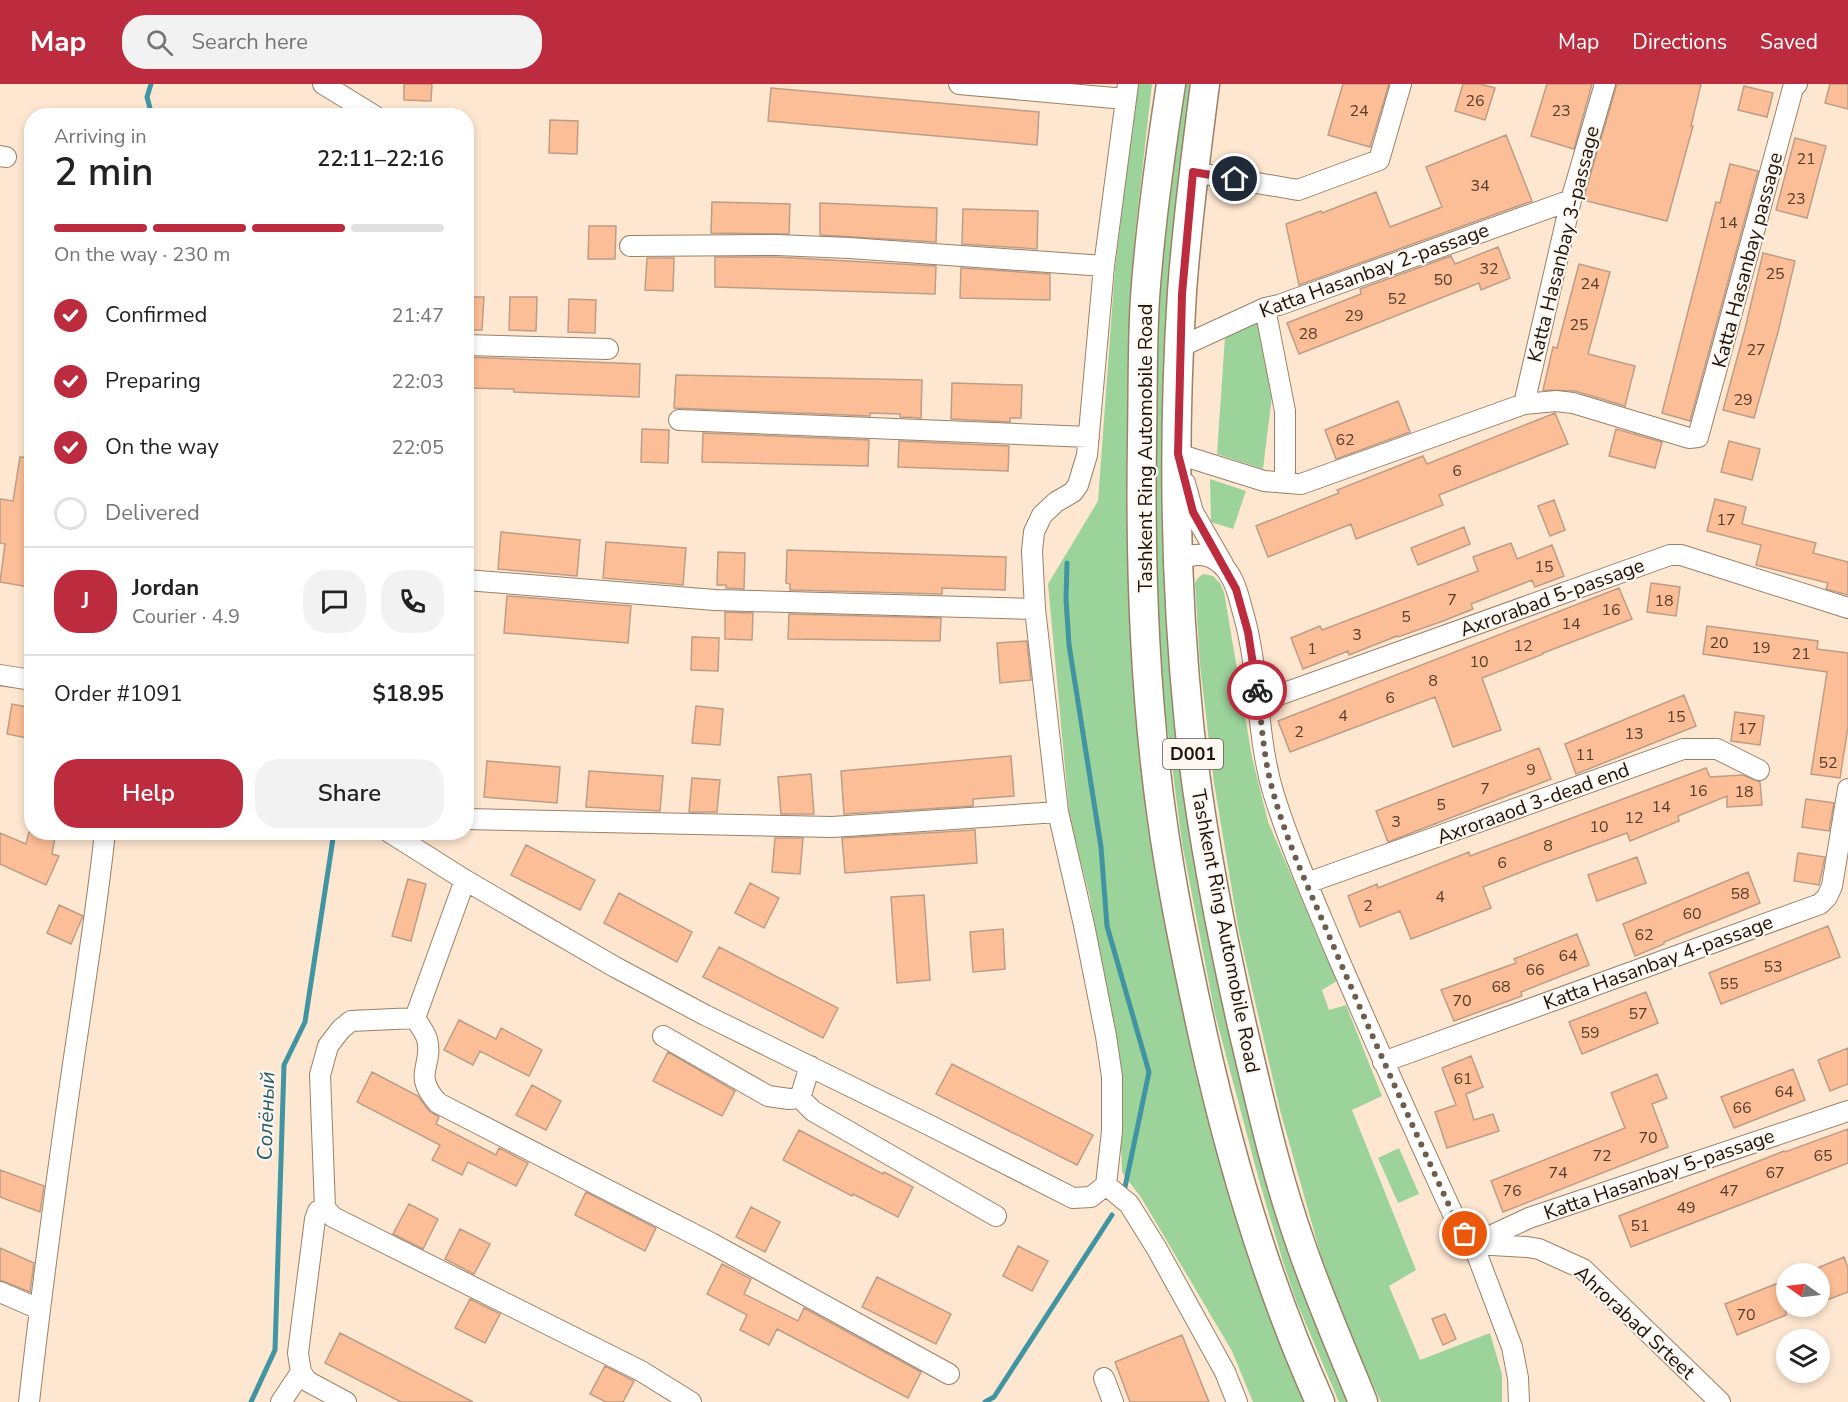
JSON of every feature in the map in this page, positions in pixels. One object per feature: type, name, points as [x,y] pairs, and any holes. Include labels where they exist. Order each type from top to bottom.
[{"type":"highway","name":"Tashkent Ring Automobile Road","points":[[1171,84],[1157,181],[1145,299],[1141,518],[1143,604],[1153,744],[1171,878],[1222,1118],[1273,1288],[1320,1402]]},
{"type":"highway","name":"Tashkent Ring Automobile Road","points":[[1205,84],[1193,172],[1183,283],[1178,454],[1179,561],[1185,668],[1194,765],[1206,850],[1229,966],[1285,1195],[1301,1246],[1363,1402]]},
{"type":"street","points":[[323,84],[362,108]]},
{"type":"street","points":[[402,840],[465,880],[615,967],[705,1015],[1073,1198],[1091,1197],[1106,1185],[1112,1131],[1112,1077],[1084,925],[1058,812],[1035,609],[1032,551],[1034,532],[1042,515],[1049,507],[1073,492],[1078,485],[1087,455],[1104,266],[1126,91],[959,84]]},
{"type":"street","points":[[1193,172],[1298,190],[1379,160],[1401,84]]},
{"type":"street","name":"Katta Hasanbay 3-passage","points":[[1524,404],[1571,200],[1605,84]]},
{"type":"street","name":"Katta Hasanbay passage","points":[[1524,404],[1573,402],[1689,438],[1698,437],[1789,85]]},
{"type":"street","name":"Katta Hasanbay 2-passage","points":[[1180,347],[1265,308],[1571,200]]},
{"type":"street","points":[[630,246],[777,245],[1104,266]]},
{"type":"street","points":[[1265,308],[1285,411],[1285,483]]},
{"type":"street","points":[[474,345],[608,349]]},
{"type":"street","points":[[1178,454],[1264,481],[1301,484],[1524,404]]},
{"type":"street","points":[[679,420],[1089,437]]},
{"type":"street","points":[[1178,454],[1193,512],[1236,589],[1248,632],[1264,752],[1281,818],[1306,883],[1383,1062],[1457,1223],[1473,1244],[1512,1347],[1518,1378],[1519,1402]]},
{"type":"street","points":[[1179,561],[1191,554],[1201,554],[1219,563],[1226,570]]},
{"type":"street","name":"Axrorabad 5-passage","points":[[1259,702],[1670,555],[1681,555],[1848,608]]},
{"type":"street","points":[[474,581],[715,600],[1035,609]]},
{"type":"street","points":[[0,675],[24,679]]},
{"type":"street","name":"Axroraaod 3-dead end","points":[[1306,883],[1683,749],[1717,749],[1759,770]]},
{"type":"street","name":"Katta Hasanbay 4-passage","points":[[1383,1062],[1820,904],[1827,897],[1832,886],[1848,789]]},
{"type":"street","points":[[474,819],[832,826],[1058,812]]},
{"type":"street","points":[[28,1402],[39,1309],[98,902],[104,840]]},
{"type":"street","points":[[465,880],[415,1018],[428,1041],[424,1081],[429,1093],[438,1103],[711,1243],[949,1374]]},
{"type":"street","points":[[415,1018],[351,1022],[341,1029],[328,1046],[320,1075],[325,1208],[333,1216],[641,1371],[691,1402]]},
{"type":"street","points":[[663,1036],[768,1095],[789,1099],[800,1098]]},
{"type":"street","points":[[800,1098],[810,1066]]},
{"type":"street","points":[[800,1098],[813,1111],[996,1216]]},
{"type":"street","name":"Katta Hasanbay 5-passage","points":[[1473,1244],[1529,1218],[1848,1111]]},
{"type":"street","points":[[1106,1185],[1128,1204],[1157,1249],[1225,1372],[1237,1402]]},
{"type":"street","points":[[325,1208],[318,1211],[315,1219],[298,1353],[301,1372],[307,1381],[345,1402]]},
{"type":"street","name":"Ahrorabad Srteet","points":[[1473,1244],[1539,1249],[1583,1269],[1720,1402]]},
{"type":"street","points":[[0,1292],[39,1309]]},
{"type":"street","points":[[281,1402],[301,1372]]},
{"type":"street","points":[[1104,1378],[1113,1402]]},
{"type":"green space","points":[[1137,84],[1152,84],[1135,234],[1128,350],[1126,504],[1129,582],[1141,736],[1307,1402],[1253,1402],[1232,1351],[1142,1199],[1122,1172],[1118,1070],[1090,898],[1070,821],[1048,584],[1098,501],[1115,269]]},
{"type":"green space","points":[[1182,84],[1193,84],[1167,585],[1292,1261],[1306,1302],[1348,1402],[1339,1402],[1297,1303],[1259,1180],[1215,1014],[1182,843],[1160,672],[1152,502],[1158,290]]},
{"type":"green space","points":[[1258,323],[1272,396],[1263,469],[1217,454],[1225,337]]},
{"type":"green space","points":[[1210,479],[1246,491],[1233,529],[1211,522]]},
{"type":"green space","points":[[1203,574],[1213,576],[1220,583],[1224,592],[1252,757],[1268,822],[1337,981],[1322,990],[1329,1010],[1346,1005],[1382,1096],[1352,1110],[1416,1270],[1389,1286],[1420,1360],[1490,1333],[1502,1374],[1502,1402],[1381,1402],[1353,1342],[1321,1256],[1280,1110],[1239,932],[1214,783],[1200,665],[1195,583]]},
{"type":"green space","points":[[1399,1148],[1419,1194],[1398,1203],[1378,1158]]},
{"type":"building","points":[[404,84],[432,84],[431,101],[404,100]]},
{"type":"building","points":[[1343,84],[1389,84],[1370,147],[1328,135]]},
{"type":"building","points":[[1463,84],[1480,84],[1495,88],[1485,120],[1455,111]]},
{"type":"building","points":[[1547,84],[1592,84],[1574,149],[1531,136]]},
{"type":"building","points":[[1617,84],[1701,84],[1691,126],[1693,126],[1667,221],[1583,200]]},
{"type":"building","points":[[1830,84],[1848,84],[1848,109],[1825,103]]},
{"type":"building","points":[[1744,86],[1773,93],[1767,117],[1738,110]]},
{"type":"building","points":[[771,88],[1039,112],[1037,145],[768,121]]},
{"type":"building","points":[[550,120],[578,121],[577,154],[549,153]]},
{"type":"building","points":[[1506,135],[1532,201],[1299,285],[1286,224],[1376,192],[1390,227],[1442,207],[1426,167]]},
{"type":"building","points":[[1795,138],[1826,146],[1807,218],[1776,210]]},
{"type":"building","points":[[1730,164],[1758,171],[1690,421],[1662,413],[1716,202],[1720,203]]},
{"type":"building","points":[[712,202],[790,204],[789,234],[711,233]]},
{"type":"building","points":[[820,203],[937,208],[936,242],[820,235]]},
{"type":"building","points":[[963,209],[1038,211],[1037,249],[962,244]]},
{"type":"building","points":[[589,226],[616,226],[615,259],[588,259]]},
{"type":"building","points":[[1498,247],[1510,278],[1481,290],[1479,283],[1299,354],[1287,323],[1361,294],[1360,289],[1451,256],[1455,264]]},
{"type":"building","points":[[1763,253],[1795,261],[1754,418],[1723,410]]},
{"type":"building","points":[[715,257],[777,257],[936,266],[935,294],[715,287]]},
{"type":"building","points":[[647,258],[674,258],[673,291],[645,290]]},
{"type":"building","points":[[1579,264],[1610,272],[1588,354],[1635,366],[1625,406],[1575,391],[1543,390],[1553,347],[1557,348]]},
{"type":"building","points":[[961,268],[1050,274],[1050,300],[960,298]]},
{"type":"building","points":[[474,297],[484,297],[482,330],[474,330]]},
{"type":"building","points":[[510,297],[537,297],[536,331],[509,330]]},
{"type":"building","points":[[569,299],[596,300],[595,333],[568,332]]},
{"type":"building","points":[[474,357],[640,364],[639,397],[514,392],[514,389],[474,388]]},
{"type":"building","points":[[676,375],[922,380],[921,418],[900,417],[900,414],[870,413],[870,416],[674,408]]},
{"type":"building","points":[[952,383],[1022,385],[1021,418],[1010,418],[1010,422],[951,419]]},
{"type":"building","points":[[1398,401],[1410,432],[1336,459],[1325,430]]},
{"type":"building","points":[[1555,413],[1568,444],[1439,495],[1443,505],[1356,539],[1351,524],[1268,557],[1256,526],[1339,493],[1337,490],[1423,456],[1427,464]]},
{"type":"building","points":[[642,429],[669,430],[668,463],[641,462]]},
{"type":"building","points":[[1616,429],[1662,442],[1655,468],[1609,456]]},
{"type":"building","points":[[703,433],[869,440],[868,466],[702,462]]},
{"type":"building","points":[[899,441],[1009,446],[1008,471],[898,467]]},
{"type":"building","points":[[1729,441],[1760,449],[1752,480],[1721,472]]},
{"type":"building","points":[[20,457],[24,457],[24,586],[0,582],[5,544],[0,543],[0,499],[13,501]]},
{"type":"building","points":[[1715,499],[1746,507],[1742,524],[1816,543],[1813,553],[1848,562],[1848,595],[1826,589],[1828,583],[1756,565],[1761,545],[1707,531]]},
{"type":"building","points":[[1554,500],[1565,530],[1550,536],[1538,506]]},
{"type":"building","points":[[1464,527],[1470,544],[1418,565],[1411,548]]},
{"type":"building","points":[[501,532],[580,540],[577,576],[498,569]]},
{"type":"building","points":[[606,542],[686,548],[683,585],[603,578]]},
{"type":"building","points":[[1511,543],[1517,559],[1552,545],[1564,576],[1535,587],[1532,580],[1471,604],[1473,609],[1443,621],[1349,655],[1348,651],[1303,669],[1291,638],[1320,626],[1322,630],[1478,571],[1473,557]]},
{"type":"building","points":[[787,550],[1006,557],[1005,590],[942,588],[942,594],[790,590],[790,584],[786,583]]},
{"type":"building","points":[[718,552],[745,553],[744,589],[717,585]]},
{"type":"building","points":[[1651,583],[1680,587],[1676,616],[1647,612]]},
{"type":"building","points":[[1619,588],[1632,619],[1482,678],[1501,730],[1453,747],[1435,697],[1290,752],[1278,721]]},
{"type":"building","points":[[507,596],[631,606],[628,643],[504,633]]},
{"type":"building","points":[[725,612],[753,613],[752,640],[725,639]]},
{"type":"building","points":[[789,614],[941,618],[940,641],[788,639]]},
{"type":"building","points":[[1707,626],[1818,641],[1817,649],[1848,653],[1848,727],[1840,778],[1811,774],[1827,672],[1703,654]]},
{"type":"building","points":[[692,637],[719,638],[718,671],[691,670]]},
{"type":"building","points":[[1027,641],[1031,680],[1000,683],[997,643]]},
{"type":"building","points":[[1684,695],[1696,726],[1576,774],[1565,744]]},
{"type":"building","points":[[12,704],[24,706],[24,737],[7,734]]},
{"type":"building","points":[[696,706],[723,709],[720,745],[692,743]]},
{"type":"building","points":[[1735,712],[1764,716],[1760,745],[1731,741]]},
{"type":"building","points":[[1539,748],[1551,779],[1388,842],[1376,811]]},
{"type":"building","points":[[1011,756],[1014,796],[973,799],[973,806],[844,814],[841,771]]},
{"type":"building","points":[[487,761],[560,767],[557,803],[484,797]]},
{"type":"building","points":[[1706,768],[1710,777],[1743,775],[1760,782],[1762,805],[1727,807],[1727,796],[1678,816],[1679,821],[1630,841],[1627,833],[1539,865],[1483,887],[1491,908],[1411,939],[1400,911],[1360,927],[1348,896],[1377,884],[1378,888],[1469,852],[1470,856]]},
{"type":"building","points":[[589,771],[663,776],[660,811],[586,807]]},
{"type":"building","points":[[811,774],[814,814],[781,814],[778,777]]},
{"type":"building","points":[[692,778],[720,780],[717,812],[689,812]]},
{"type":"building","points":[[1806,799],[1834,803],[1829,831],[1802,827]]},
{"type":"building","points":[[975,830],[977,863],[845,873],[842,838]]},
{"type":"building","points":[[0,833],[26,844],[27,840],[55,840],[52,854],[59,856],[46,885],[0,864]]},
{"type":"building","points":[[775,838],[803,838],[800,874],[772,872]]},
{"type":"building","points":[[526,845],[595,880],[580,910],[511,875]]},
{"type":"building","points":[[1798,853],[1825,857],[1819,885],[1794,881]]},
{"type":"building","points":[[1637,857],[1646,883],[1597,901],[1588,875]]},
{"type":"building","points":[[1748,872],[1760,903],[1635,956],[1623,924]]},
{"type":"building","points":[[408,879],[426,884],[411,941],[392,936]]},
{"type":"building","points":[[750,883],[779,898],[764,928],[735,913]]},
{"type":"building","points":[[619,893],[692,932],[677,962],[604,923]]},
{"type":"building","points":[[924,895],[930,980],[897,983],[891,897]]},
{"type":"building","points":[[59,905],[83,916],[71,944],[47,933]]},
{"type":"building","points":[[1828,926],[1840,957],[1721,1004],[1709,973]]},
{"type":"building","points":[[1003,929],[1005,969],[973,972],[970,932]]},
{"type":"building","points":[[1577,934],[1589,965],[1521,992],[1522,996],[1454,1021],[1441,990],[1516,963],[1514,959]]},
{"type":"building","points":[[719,947],[838,1008],[823,1038],[703,977]]},
{"type":"building","points":[[1646,992],[1658,1023],[1582,1054],[1569,1022]]},
{"type":"building","points":[[459,1020],[496,1039],[501,1028],[542,1050],[529,1076],[480,1051],[473,1065],[444,1050]]},
{"type":"building","points":[[1848,1048],[1848,1084],[1830,1091],[1818,1060]]},
{"type":"building","points":[[668,1052],[735,1091],[722,1116],[653,1081]]},
{"type":"building","points":[[1471,1056],[1483,1087],[1466,1094],[1474,1120],[1493,1114],[1499,1131],[1447,1148],[1435,1112],[1456,1105],[1442,1068]]},
{"type":"building","points":[[952,1064],[1093,1135],[1077,1165],[936,1094]]},
{"type":"building","points":[[1793,1069],[1805,1100],[1734,1128],[1721,1097]]},
{"type":"building","points":[[372,1072],[418,1096],[429,1111],[439,1117],[436,1124],[496,1155],[499,1148],[528,1163],[516,1186],[468,1162],[462,1175],[432,1160],[440,1145],[357,1102]]},
{"type":"building","points":[[1657,1074],[1667,1098],[1652,1104],[1668,1147],[1503,1212],[1491,1181],[1625,1128],[1611,1093]]},
{"type":"building","points":[[532,1085],[561,1101],[546,1130],[516,1115]]},
{"type":"building","points":[[1848,1129],[1848,1163],[1631,1247],[1619,1216],[1784,1151]]},
{"type":"building","points":[[799,1130],[913,1187],[898,1217],[783,1160]]},
{"type":"building","points":[[0,1170],[44,1186],[40,1212],[0,1197]]},
{"type":"building","points":[[586,1192],[656,1228],[645,1251],[575,1215]]},
{"type":"building","points":[[409,1204],[438,1219],[423,1249],[393,1234]]},
{"type":"building","points":[[751,1207],[780,1222],[765,1252],[736,1237]]},
{"type":"building","points":[[460,1229],[490,1244],[474,1274],[445,1259]]},
{"type":"building","points":[[1018,1246],[1048,1261],[1032,1291],[1003,1276]]},
{"type":"building","points":[[0,1248],[34,1263],[30,1292],[0,1280]]},
{"type":"building","points":[[1844,1257],[1848,1268],[1848,1292],[1830,1299],[1830,1263]]},
{"type":"building","points":[[722,1264],[751,1279],[744,1294],[798,1321],[804,1308],[921,1372],[908,1398],[777,1329],[769,1345],[740,1330],[747,1315],[707,1294]]},
{"type":"building","points":[[877,1277],[951,1314],[936,1344],[862,1307]]},
{"type":"building","points":[[1776,1284],[1776,1317],[1781,1317],[1737,1335],[1725,1304]]},
{"type":"building","points":[[470,1299],[500,1314],[485,1343],[455,1328]]},
{"type":"building","points":[[1445,1314],[1456,1339],[1443,1345],[1432,1319]]},
{"type":"building","points":[[340,1333],[473,1402],[401,1402],[325,1363]]},
{"type":"building","points":[[1182,1335],[1209,1402],[1130,1402],[1115,1362]]},
{"type":"building","points":[[605,1366],[634,1381],[623,1402],[606,1402],[590,1394]]},
{"type":"waterway","name":"Солёный","points":[[150,108],[147,97],[151,84]]},
{"type":"waterway","points":[[1067,563],[1066,599],[1069,645],[1101,847],[1107,926],[1149,1072],[1125,1187]]},
{"type":"waterway","name":"Солёный","points":[[251,1402],[275,1350],[284,1065],[305,1022],[333,840]]},
{"type":"waterway","points":[[985,1402],[994,1397],[1112,1215]]},
{"type":"way so far","points":[[1257,690],[1264,752],[1281,818],[1306,883],[1383,1062],[1457,1223],[1465,1234]]},
{"type":"route","points":[[1235,179],[1193,172],[1182,294],[1178,454],[1193,512],[1236,589],[1248,632],[1257,690]]}]
